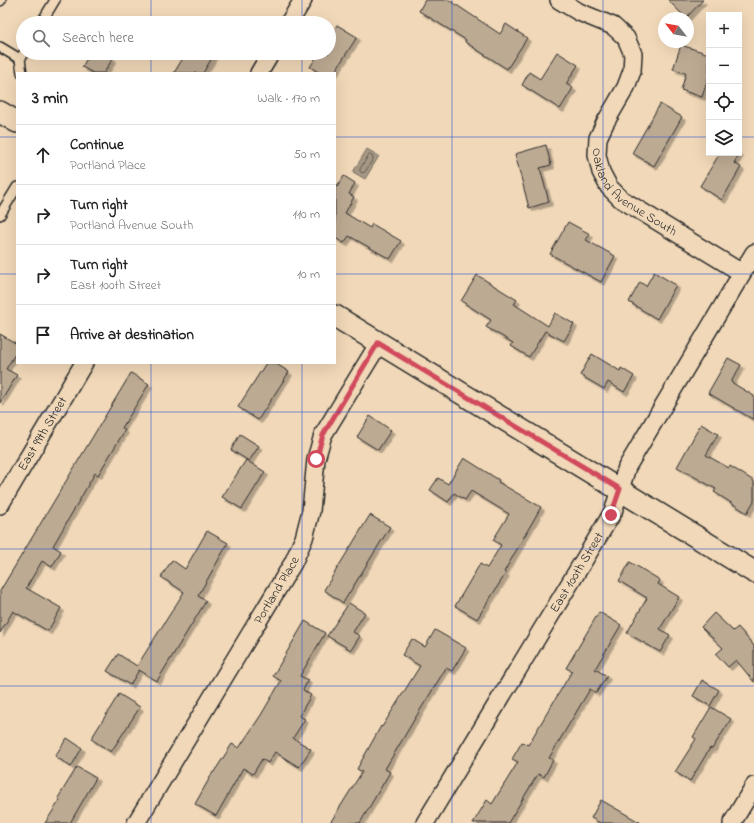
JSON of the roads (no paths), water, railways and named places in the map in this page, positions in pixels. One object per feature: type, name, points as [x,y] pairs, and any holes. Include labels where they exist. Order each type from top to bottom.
[{"type":"street","points":[[293,16],[303,0]]},
{"type":"street","name":"Oakland Avenue South","points":[[559,0],[578,12],[613,26],[626,38],[633,54],[632,71],[626,87],[598,138],[597,155],[601,172],[609,188],[621,198],[742,273]]},
{"type":"street","points":[[260,72],[267,60]]},
{"type":"street","name":"East 100th Street","points":[[425,823],[612,512],[627,467],[754,253]]},
{"type":"street","points":[[336,317],[754,572]]},
{"type":"street","name":"Portland Place","points":[[136,823],[293,563],[304,538],[311,511],[316,459],[323,435],[378,343]]},
{"type":"street","name":"East 99th Street","points":[[0,505],[83,364]]},
{"type":"street","points":[[732,823],[754,786]]},
{"type":"lane","points":[[45,16],[55,0]]},
{"type":"lane","points":[[0,47],[16,54]]},
{"type":"lane","points":[[22,60],[22,72]]},
{"type":"lane","points":[[0,215],[16,189]]},
{"type":"water","points":[[367,149],[379,156],[365,179],[353,172]]}]
